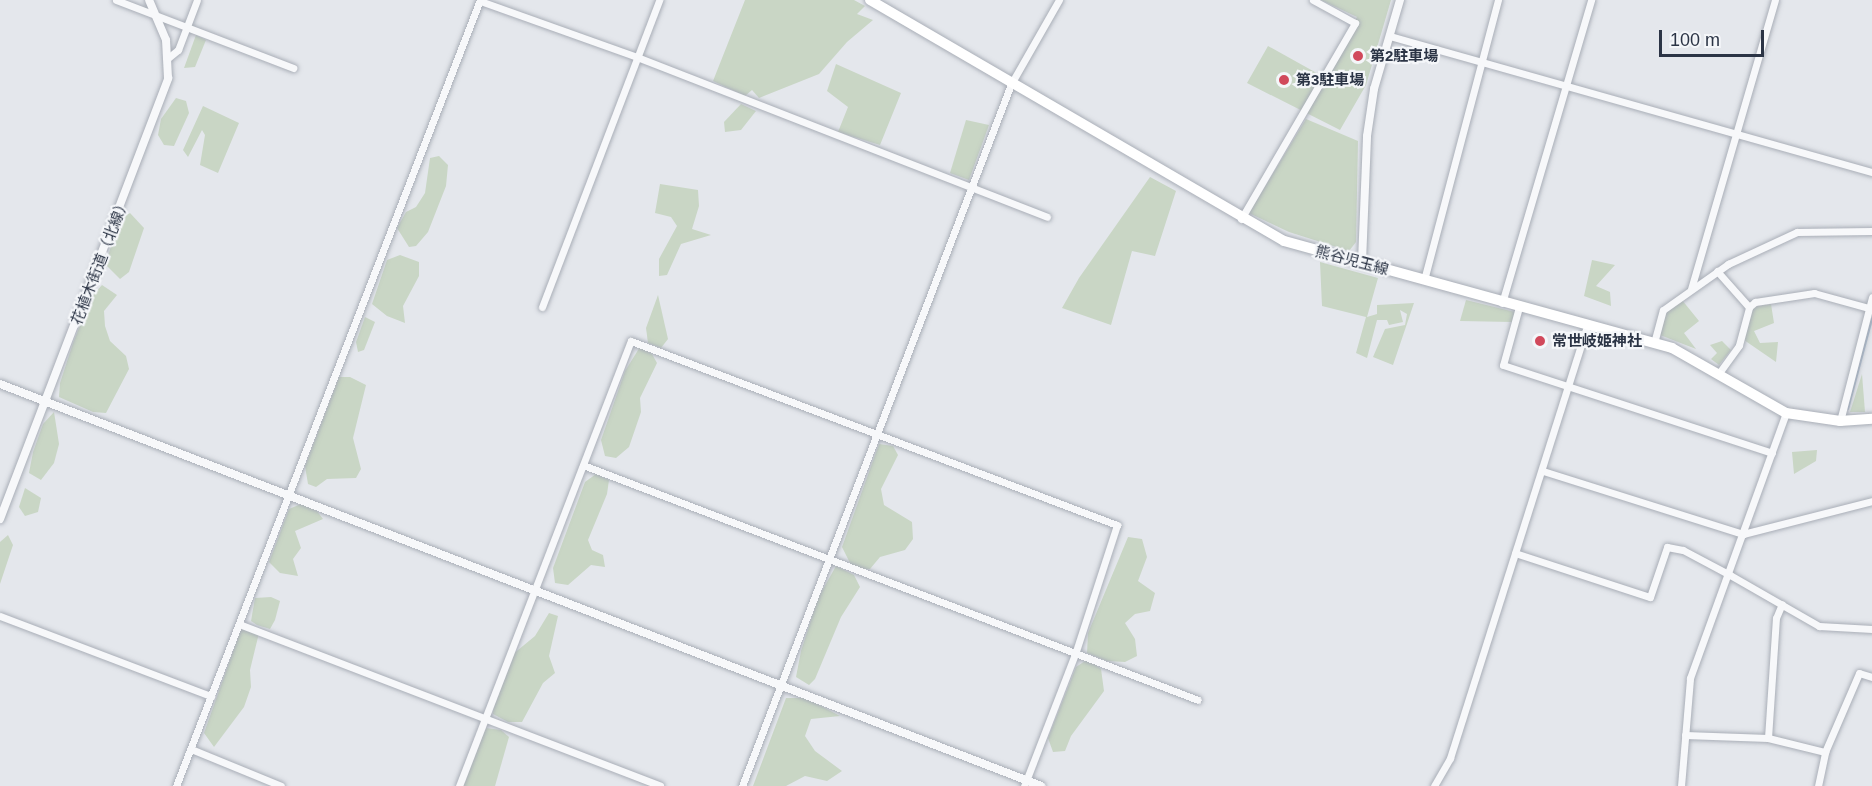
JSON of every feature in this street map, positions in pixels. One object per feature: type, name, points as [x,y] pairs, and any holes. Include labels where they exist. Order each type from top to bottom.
[{"type":"main road","name":"熊谷児玉線","points":[[870,0],[1240,219],[1284,241],[1502,303],[1654,343],[1680,352],[1786,413],[1840,421],[1872,419]]},
{"type":"street","points":[[116,0],[293,68]]},
{"type":"street","name":"花植木街道（北線）","points":[[0,519],[47,402],[168,78],[168,58],[149,0]]},
{"type":"street","points":[[168,58],[178,50],[197,0]]},
{"type":"street","points":[[177,786],[480,0],[637,57],[1047,217]]},
{"type":"street","points":[[542,307],[659,0]]},
{"type":"street","points":[[742,786],[1011,84],[1059,0]]},
{"type":"street","points":[[1240,219],[1355,23],[1313,0]]},
{"type":"street","points":[[1362,262],[1367,136],[1374,89],[1400,0]]},
{"type":"street","points":[[1424,280],[1480,61],[1498,0]]},
{"type":"street","points":[[1502,303],[1591,0]]},
{"type":"street","points":[[1692,290],[1774,0]]},
{"type":"street","points":[[1390,36],[1736,136],[1872,172]]},
{"type":"street","points":[[1654,343],[1663,310],[1717,271],[1797,232],[1872,231]]},
{"type":"street","points":[[1717,271],[1749,307]]},
{"type":"street","points":[[1719,373],[1742,340],[1749,307],[1755,302],[1814,293],[1870,309]]},
{"type":"street","points":[[1840,421],[1872,297]]},
{"type":"street","points":[[1519,307],[1503,365],[1772,453]]},
{"type":"street","points":[[1434,786],[1450,758],[1587,325]]},
{"type":"street","points":[[459,786],[632,341],[1117,525],[1075,654],[1025,783]]},
{"type":"street","points":[[0,384],[782,685],[1025,783],[1041,786]]},
{"type":"street","points":[[1681,786],[1690,678],[1730,575],[1786,413]]},
{"type":"street","points":[[584,465],[1198,700]]},
{"type":"street","points":[[1542,471],[1743,534],[1872,501]]},
{"type":"street","points":[[1515,553],[1650,597],[1667,547],[1683,550],[1819,627],[1872,629]]},
{"type":"street","points":[[1768,738],[1776,618],[1782,604]]},
{"type":"street","points":[[0,616],[211,696]]},
{"type":"street","points":[[239,624],[660,786]]},
{"type":"street","points":[[1818,786],[1825,752],[1859,673],[1872,677]]},
{"type":"street","points":[[1685,735],[1768,738],[1825,752]]},
{"type":"street","points":[[191,749],[281,786]]},
{"type":"green space","points":[[745,0],[854,0],[865,6],[857,14],[873,20],[847,42],[819,74],[759,98],[752,90],[745,96],[713,81]]},
{"type":"green space","points":[[1321,0],[1391,0],[1366,85],[1340,130],[1247,83],[1268,46],[1322,76],[1357,17]]},
{"type":"green space","points":[[196,35],[206,40],[195,67],[184,68]]},
{"type":"green space","points":[[836,64],[901,93],[880,145],[838,132],[848,107],[827,91]]},
{"type":"green space","points":[[176,98],[186,101],[189,113],[174,146],[164,145],[158,135],[161,119]]},
{"type":"green space","points":[[741,104],[756,111],[741,130],[725,132],[724,122]]},
{"type":"green space","points":[[203,106],[239,123],[218,173],[200,165],[205,135],[202,130],[188,157],[183,150]]},
{"type":"green space","points":[[1306,119],[1358,141],[1356,242],[1349,251],[1289,232],[1249,213]]},
{"type":"green space","points":[[966,120],[989,125],[969,180],[950,173]]},
{"type":"green space","points":[[439,156],[448,165],[446,186],[428,232],[416,246],[409,247],[397,228],[406,212],[416,207],[425,193],[430,158]]},
{"type":"green space","points":[[1150,177],[1176,191],[1155,256],[1132,251],[1111,325],[1062,308],[1079,278]]},
{"type":"green space","points":[[660,184],[698,190],[699,206],[692,229],[711,235],[681,244],[667,275],[659,276],[659,259],[677,226],[671,217],[655,213]]},
{"type":"green space","points":[[130,213],[144,228],[129,272],[120,279],[105,264],[121,218]]},
{"type":"green space","points":[[400,255],[419,262],[419,276],[403,306],[405,323],[387,316],[372,304],[387,260]]},
{"type":"green space","points":[[1592,260],[1615,265],[1596,286],[1610,292],[1611,306],[1584,296]]},
{"type":"green space","points":[[1320,262],[1378,278],[1367,317],[1377,314],[1377,305],[1414,303],[1393,365],[1373,357],[1385,329],[1405,325],[1407,314],[1400,310],[1403,322],[1389,325],[1387,320],[1377,320],[1367,358],[1356,353],[1366,317],[1322,306]]},
{"type":"green space","points":[[102,285],[117,295],[104,311],[105,326],[110,341],[126,356],[129,369],[106,413],[93,412],[59,397],[60,383],[73,343],[91,297]]},
{"type":"green space","points":[[658,295],[668,339],[661,348],[648,343],[646,328]]},
{"type":"green space","points":[[1466,300],[1515,312],[1512,322],[1460,321]]},
{"type":"green space","points":[[1682,300],[1699,321],[1684,333],[1696,349],[1660,335],[1667,311]]},
{"type":"green space","points":[[1771,304],[1774,323],[1754,331],[1760,343],[1778,342],[1776,362],[1744,340],[1753,307]]},
{"type":"green space","points":[[365,317],[375,322],[364,350],[358,352],[356,342]]},
{"type":"green space","points":[[1722,341],[1731,350],[1719,365],[1711,359],[1717,353],[1710,345]]},
{"type":"green space","points":[[640,347],[652,354],[657,363],[640,398],[641,412],[629,447],[616,458],[605,456],[601,440],[625,371]]},
{"type":"green space","points":[[1862,374],[1865,412],[1850,412]]},
{"type":"green space","points":[[339,377],[350,377],[366,385],[353,438],[361,469],[356,478],[327,479],[316,487],[308,484],[305,466]]},
{"type":"green space","points":[[54,412],[59,444],[54,463],[41,480],[29,473],[33,452],[43,424]]},
{"type":"green space","points":[[879,444],[893,446],[898,455],[881,489],[884,505],[912,522],[913,539],[905,550],[880,557],[870,569],[859,569],[851,565],[842,547]]},
{"type":"green space","points":[[1817,450],[1816,461],[1794,474],[1792,452]]},
{"type":"green space","points":[[596,474],[609,480],[607,494],[588,540],[592,550],[603,555],[605,567],[591,565],[568,585],[555,583],[553,568],[585,482]]},
{"type":"green space","points":[[25,488],[41,498],[38,512],[25,516],[19,507]]},
{"type":"green space","points":[[301,504],[317,511],[323,519],[295,531],[301,548],[293,559],[298,576],[280,573],[269,562],[289,509]]},
{"type":"green space","points":[[8,535],[13,545],[0,584],[0,542]]},
{"type":"green space","points":[[1128,537],[1142,539],[1147,557],[1138,581],[1155,593],[1150,611],[1135,614],[1125,623],[1135,639],[1137,656],[1125,662],[1107,661],[1087,653],[1088,633]]},
{"type":"green space","points":[[836,566],[854,575],[860,587],[841,617],[815,679],[809,685],[796,677],[801,651],[818,598]]},
{"type":"green space","points":[[271,597],[280,601],[270,629],[251,621],[255,598]]},
{"type":"green space","points":[[549,613],[558,616],[549,656],[555,673],[543,683],[522,722],[508,722],[493,714],[494,699],[512,655],[535,636]]},
{"type":"green space","points":[[241,629],[259,633],[250,670],[251,687],[244,707],[214,747],[204,733]]},
{"type":"green space","points":[[1088,659],[1101,669],[1104,691],[1071,736],[1065,751],[1053,752],[1048,738],[1076,667]]},
{"type":"green space","points":[[786,698],[806,698],[840,716],[811,719],[805,736],[815,751],[842,771],[827,781],[805,776],[786,786],[753,786]]},
{"type":"green space","points":[[486,728],[501,730],[509,737],[495,786],[461,786]]},
{"type":"waterway","points":[[1848,409],[1872,319]]},
{"type":"place","name":"第2駐車場","points":[[1358,56]]},
{"type":"place","name":"第3駐車場","points":[[1284,80]]},
{"type":"place","name":"常世岐姫神社","points":[[1540,341]]}]
